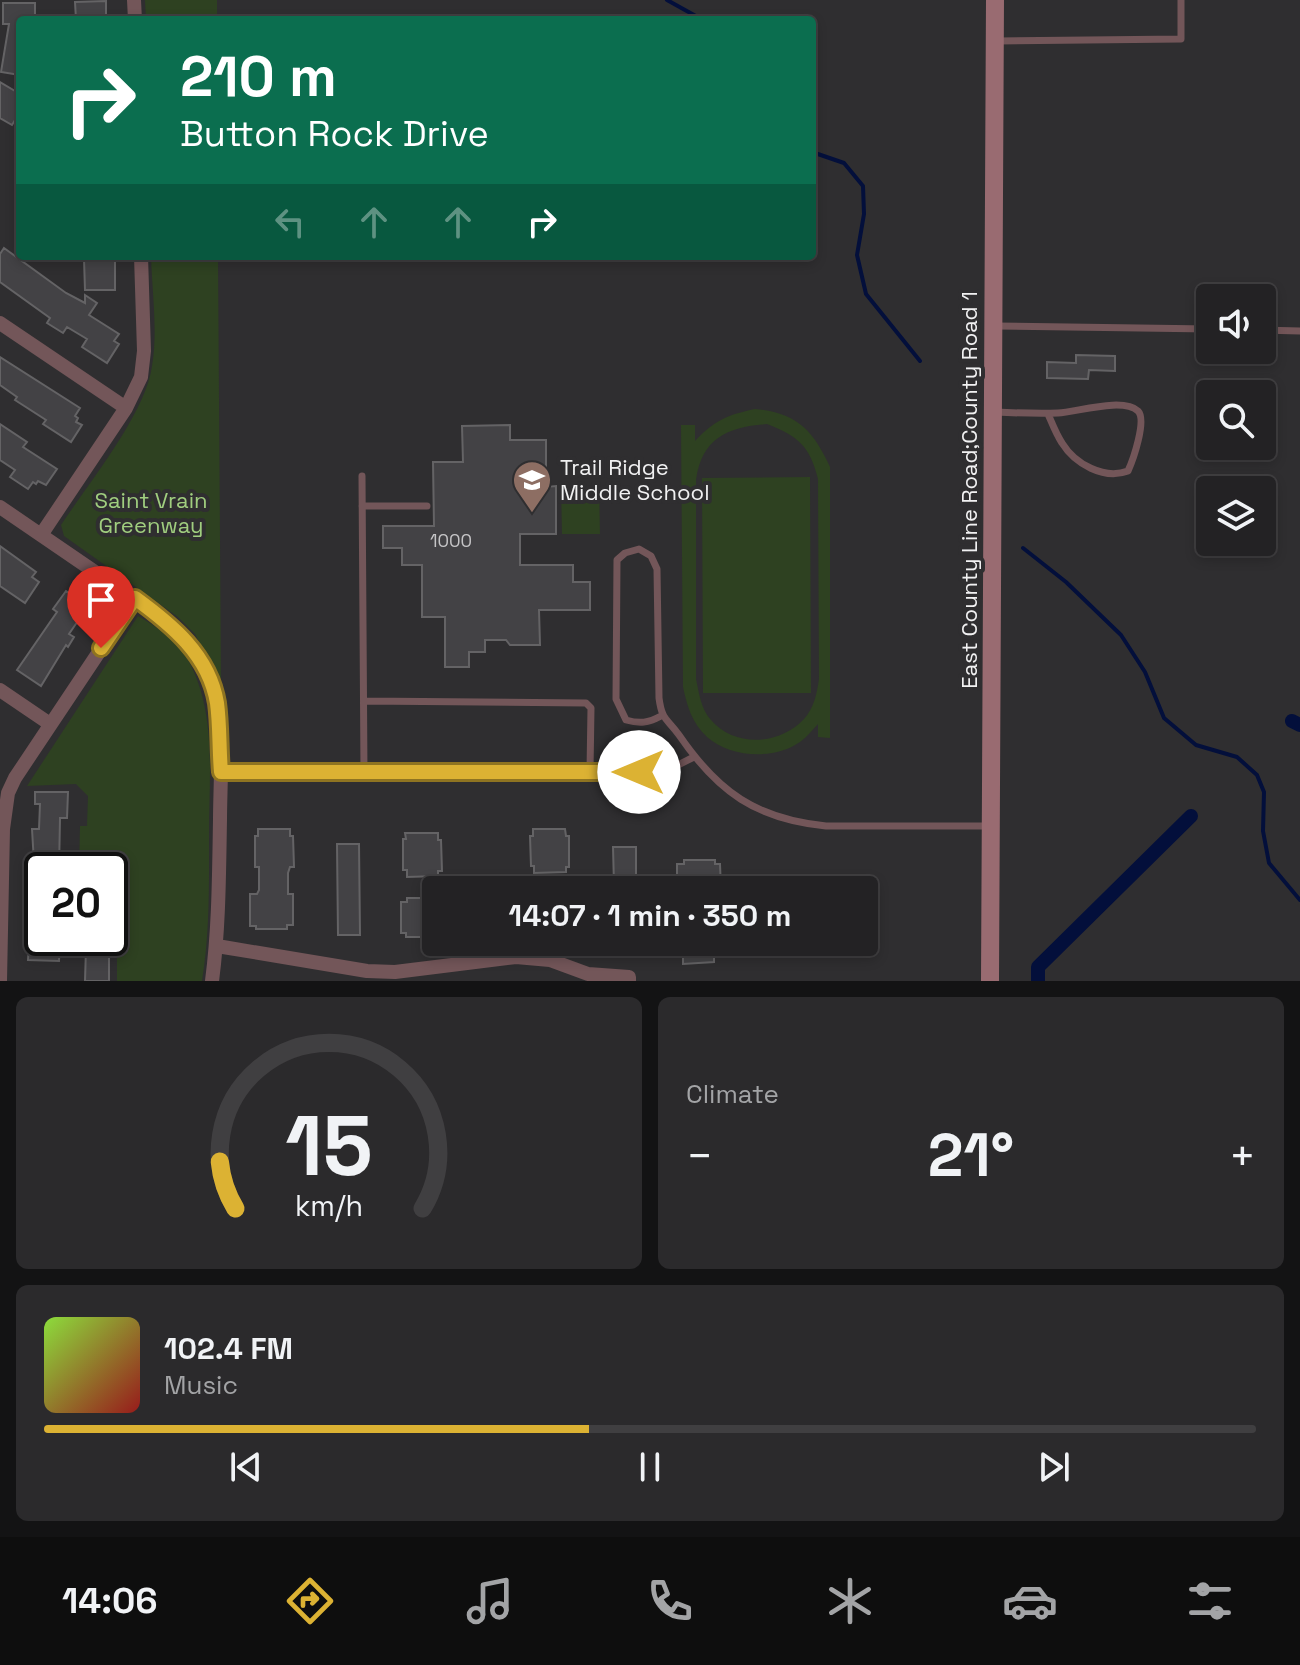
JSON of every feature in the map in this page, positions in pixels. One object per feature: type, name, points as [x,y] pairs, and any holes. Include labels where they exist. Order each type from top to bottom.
[{"type":"main road","name":"East County Line Road;County Road 1","points":[[990,981],[995,0]]},
{"type":"street","points":[[41,535],[126,408],[141,377],[144,364],[141,260]]},
{"type":"street","points":[[0,323],[126,408]]},
{"type":"street","points":[[0,507],[171,624],[205,669],[217,704],[221,772],[217,946],[212,981]]},
{"type":"street","points":[[0,981],[4,810],[15,778],[135,598]]},
{"type":"street","points":[[0,690],[50,724]]},
{"type":"street","points":[[217,946],[367,971],[395,972],[516,957],[550,960],[588,977],[629,977],[629,981]]},
{"type":"lane","points":[[994,41],[1181,39],[1181,0]]},
{"type":"lane","points":[[993,326],[1196,329]]},
{"type":"lane","points":[[1276,330],[1300,331]]},
{"type":"lane","points":[[993,412],[1048,414],[1112,406],[1137,410],[1141,418],[1140,432],[1128,471],[1116,475],[1099,473],[1077,459],[1063,445],[1048,414]]},
{"type":"lane","points":[[362,476],[364,772]]},
{"type":"lane","points":[[362,506],[427,506]]},
{"type":"lane","points":[[661,716],[649,723],[626,720],[616,699],[617,560],[625,553],[639,549],[651,556],[657,569],[661,716],[694,757],[742,803],[800,824],[992,826]]},
{"type":"lane","points":[[364,701],[582,701],[591,708],[590,772]]},
{"type":"lane","points":[[221,772],[664,772],[694,757]]},
{"type":"green space","points":[[145,0],[217,0],[217,16],[146,16]]},
{"type":"green space","name":"Saint Vrain Greenway","points":[[151,260],[218,260],[221,682],[195,634],[178,617],[64,536],[61,525],[139,405],[152,366],[154,311]]},
{"type":"green space","points":[[755,409],[793,419],[810,433],[830,467],[830,738],[818,737],[818,724],[790,748],[765,754],[740,753],[707,737],[691,714],[683,687],[681,425],[695,425],[695,441],[715,423]],"holes":[[[767,424],[778,428],[807,450],[818,479],[819,679],[810,710],[794,728],[770,738],[745,739],[721,729],[711,720],[703,706],[696,679],[696,480],[704,454],[720,437],[753,426]]]},
{"type":"green space","points":[[810,477],[811,693],[703,693],[702,478]]},
{"type":"green space","points":[[561,486],[599,486],[600,534],[562,534]]},
{"type":"green space","points":[[138,616],[179,647],[188,660],[204,701],[209,745],[209,889],[202,981],[117,981],[117,956],[128,956],[128,852],[79,852],[80,826],[87,826],[88,796],[76,784],[27,786]]},
{"type":"building","points":[[106,1],[106,16],[76,16],[75,2]]},
{"type":"building","points":[[3,3],[35,3],[35,16],[16,16],[16,74],[1,72],[9,24],[3,24]]},
{"type":"building","points":[[0,82],[16,92],[16,118],[12,125],[0,118]]},
{"type":"building","points":[[4,248],[16,260],[21,260],[66,293],[85,303],[85,295],[97,303],[89,315],[119,334],[114,341],[119,344],[107,363],[82,347],[87,339],[67,327],[63,333],[47,323],[50,318],[0,282],[0,254]]},
{"type":"building","points":[[84,260],[115,260],[115,290],[85,290]]},
{"type":"building","points":[[1076,355],[1115,356],[1115,371],[1089,370],[1088,379],[1047,378],[1047,362],[1076,363]]},
{"type":"building","points":[[0,357],[80,408],[75,416],[78,418],[76,422],[82,425],[71,442],[43,424],[46,420],[15,400],[17,397],[0,385]]},
{"type":"building","points":[[0,424],[27,442],[23,447],[57,469],[46,485],[33,482],[28,489],[10,477],[15,470],[0,460]]},
{"type":"building","points":[[510,425],[510,440],[546,440],[546,487],[556,486],[556,534],[520,534],[520,565],[573,565],[573,582],[590,582],[590,610],[539,610],[540,645],[510,645],[506,640],[485,640],[485,652],[469,652],[469,667],[445,667],[445,617],[422,617],[422,565],[402,565],[402,548],[383,548],[383,526],[434,526],[433,462],[463,462],[462,426]]},
{"type":"building","points":[[0,546],[36,572],[32,577],[39,582],[25,603],[0,586]]},
{"type":"building","points":[[66,591],[95,610],[89,619],[82,615],[69,634],[74,637],[41,686],[17,670],[57,612],[53,609]]},
{"type":"building","points":[[35,792],[68,792],[67,818],[60,818],[59,852],[33,852],[32,829],[39,829],[40,804],[35,804]]},
{"type":"building","points":[[258,829],[290,829],[290,836],[293,836],[294,867],[290,867],[288,873],[288,894],[293,894],[293,925],[287,925],[287,929],[256,929],[256,926],[250,926],[250,894],[257,894],[259,890],[259,867],[255,867],[255,836],[258,836]]},
{"type":"building","points":[[533,829],[565,829],[566,836],[569,836],[569,867],[566,867],[566,872],[534,873],[530,836],[533,836]]},
{"type":"building","points":[[405,833],[438,833],[442,871],[438,871],[438,876],[407,877],[407,870],[403,870],[403,839],[406,839]]},
{"type":"building","points":[[337,844],[359,844],[360,935],[338,935]]},
{"type":"building","points":[[613,847],[636,847],[636,876],[614,876]]},
{"type":"building","points":[[684,860],[715,860],[715,864],[720,864],[720,876],[677,876],[677,864],[684,864]]},
{"type":"building","points":[[407,898],[422,898],[422,937],[406,937],[406,933],[401,933],[401,902],[407,902]]},
{"type":"building","points":[[28,956],[59,956],[59,961],[28,960]]},
{"type":"building","points":[[86,956],[109,956],[109,981],[85,981]]},
{"type":"building","points":[[718,956],[718,957],[714,957],[714,962],[683,964],[683,957],[679,957]]},
{"type":"waterway","points":[[667,0],[696,16]]},
{"type":"waterway","points":[[816,153],[844,163],[863,186],[864,214],[857,255],[866,294],[920,361]]},
{"type":"waterway","points":[[1023,548],[1066,582],[1121,635],[1145,672],[1164,718],[1196,745],[1237,757],[1257,775],[1264,792],[1263,831],[1269,863],[1300,900]]},
{"type":"waterway","points":[[1292,721],[1300,725]]},
{"type":"waterway","points":[[1038,981],[1038,967],[1191,816]]},
{"type":"place","name":"Trail Ridge Middle School","points":[[532,514]]},
{"type":"route","points":[[101,648],[135,598],[171,624],[198,657],[213,688],[217,704],[221,772],[639,772]]}]
